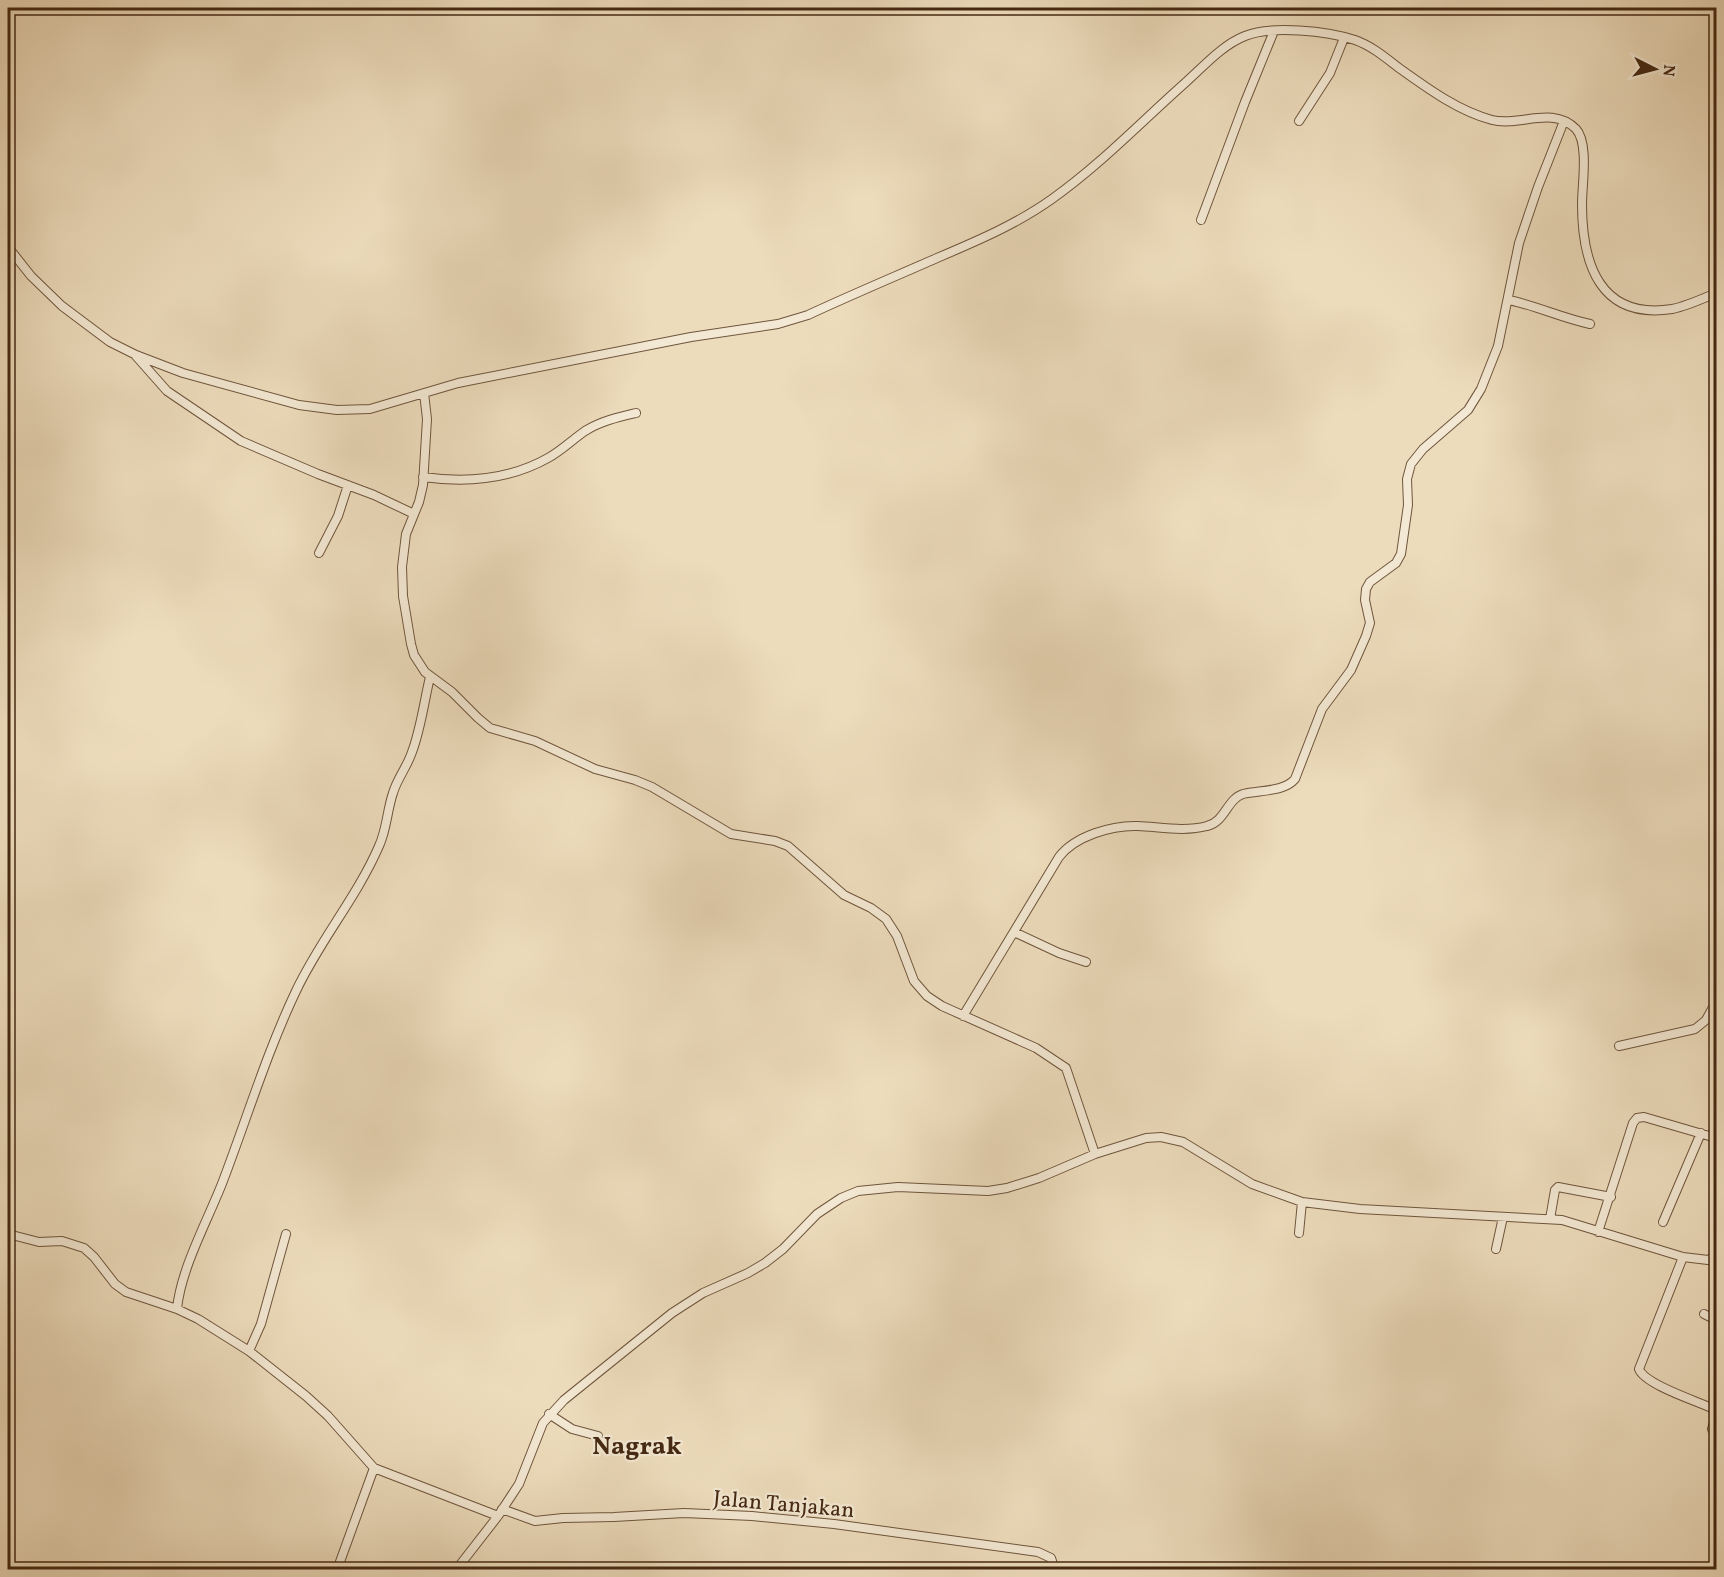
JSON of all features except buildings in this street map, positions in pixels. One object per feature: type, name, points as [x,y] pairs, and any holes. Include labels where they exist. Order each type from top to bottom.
[{"type":"street","points":[[1201,220],[1274,31]]},
{"type":"street","points":[[8,247],[31,276],[62,306],[110,342],[136,355],[183,373],[299,405],[338,410],[370,409],[458,383],[691,337],[778,324],[808,315],[986,237],[1035,211],[1109,153],[1216,55],[1248,34],[1274,31],[1311,33],[1344,38],[1364,44],[1440,96],[1492,120],[1510,122],[1550,116],[1564,121],[1578,131],[1582,141],[1584,245],[1593,271],[1605,291],[1622,304],[1659,310],[1685,305],[1716,293]]},
{"type":"street","points":[[1299,121],[1330,73],[1344,38]]},
{"type":"street","points":[[963,1016],[1059,857],[1075,842],[1126,826],[1208,826],[1219,820],[1239,795],[1279,788],[1295,779],[1322,708],[1351,670],[1366,636],[1370,623],[1365,600],[1366,589],[1370,582],[1396,562],[1401,554],[1408,505],[1408,471],[1423,449],[1460,419],[1477,398],[1498,346],[1519,243],[1564,121]]},
{"type":"street","points":[[1509,300],[1563,318],[1590,324]]},
{"type":"street","points":[[136,355],[168,391],[241,441],[414,514]]},
{"type":"street","points":[[424,393],[427,419],[423,477],[419,502],[404,545],[402,567],[403,597],[414,655],[430,677],[452,692],[490,728],[535,741],[595,769],[652,787],[726,832],[775,841],[788,846],[844,895],[871,908],[886,919],[897,936],[918,987],[942,1006],[1036,1048],[1066,1068],[1095,1154]]},
{"type":"street","points":[[423,477],[463,481],[520,471],[550,457],[598,424],[636,413]]},
{"type":"street","points":[[319,553],[338,516],[348,485]]},
{"type":"street","points":[[177,1309],[178,1295],[188,1266],[213,1206],[281,1024],[319,945],[345,910],[379,846],[394,790],[409,761],[416,740],[430,677]]},
{"type":"street","points":[[1014,932],[1059,953],[1086,962]]},
{"type":"street","points":[[1619,1046],[1695,1029],[1706,1020],[1716,1002]]},
{"type":"street","points":[[1598,1232],[1637,1118],[1644,1117],[1716,1138]]},
{"type":"street","points":[[1663,1222],[1701,1133]]},
{"type":"street","points":[[456,1569],[519,1484],[539,1432],[549,1414],[578,1387],[672,1313],[703,1293],[765,1263],[783,1249],[817,1215],[841,1198],[858,1191],[888,1187],[997,1190],[1039,1178],[1095,1154],[1146,1138],[1161,1137],[1176,1139],[1252,1184],[1302,1202],[1372,1210],[1550,1219],[1575,1224],[1683,1257],[1708,1260],[1716,1256]]},
{"type":"street","points":[[1550,1219],[1555,1190],[1558,1187],[1611,1197]]},
{"type":"street","points":[[1299,1233],[1302,1202]]},
{"type":"street","points":[[1496,1249],[1503,1217]]},
{"type":"street","points":[[8,1234],[39,1242],[62,1241],[76,1244],[94,1257],[115,1284],[126,1292],[177,1309],[217,1329],[249,1350],[328,1416],[374,1468],[355,1514],[337,1569]]},
{"type":"street","points":[[249,1350],[261,1324],[286,1234]]},
{"type":"street","points":[[1683,1257],[1639,1369],[1644,1377],[1657,1384],[1716,1410]]},
{"type":"street","points":[[1704,1314],[1716,1320]]},
{"type":"street","points":[[549,1414],[572,1429],[597,1437]]},
{"type":"street","points":[[1716,1415],[1712,1427],[1716,1436]]},
{"type":"street","name":"Jalan Tanjakan","points":[[374,1468],[500,1512],[535,1521],[684,1513],[752,1516],[834,1524],[1038,1552],[1048,1556],[1055,1569]]},
{"type":"district","name":"Nagrak","points":[[637,1445]]}]
